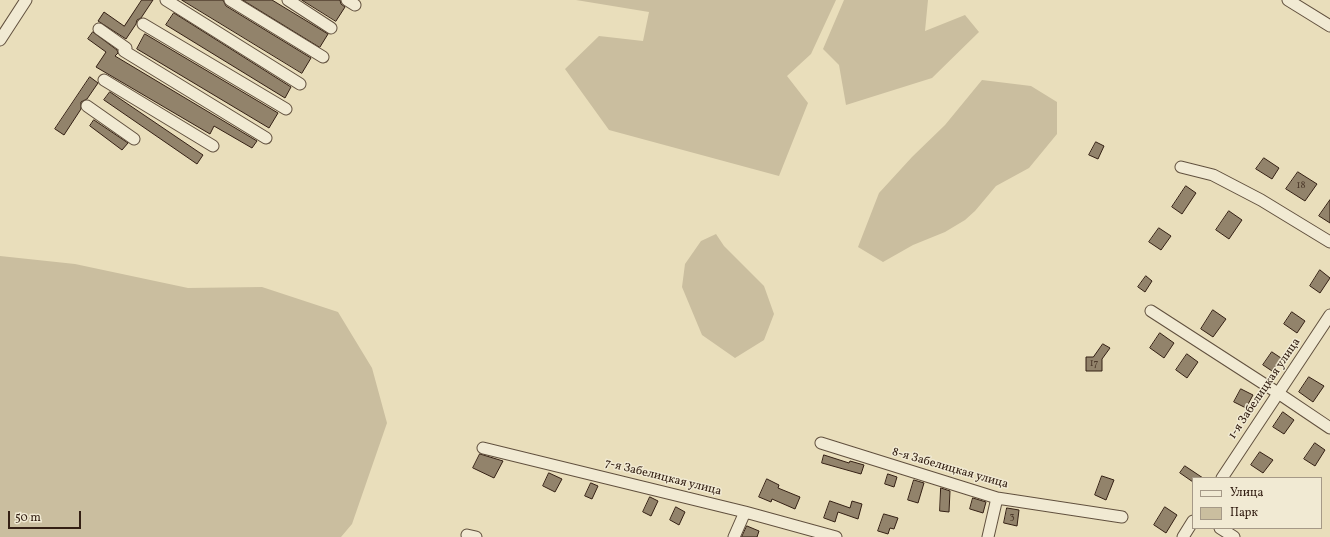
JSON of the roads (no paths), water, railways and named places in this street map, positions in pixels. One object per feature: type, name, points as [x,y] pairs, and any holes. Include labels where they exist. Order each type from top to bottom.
[{"type":"street","points":[[0,40],[26,0]]},
{"type":"street","points":[[166,0],[300,84]]},
{"type":"street","points":[[230,0],[323,57]]},
{"type":"street","points":[[288,0],[331,28]]},
{"type":"street","points":[[1288,0],[1330,26]]},
{"type":"street","points":[[143,24],[286,109]]},
{"type":"street","points":[[99,29],[125,50],[266,138]]},
{"type":"street","points":[[104,80],[213,146]]},
{"type":"street","points":[[87,106],[134,139]]},
{"type":"street","points":[[1181,167],[1213,175],[1261,200],[1330,242]]},
{"type":"street","points":[[1151,311],[1330,428]]},
{"type":"street","name":"1-я Забелицкая улица","points":[[1223,477],[1330,315]]},
{"type":"street","name":"8-я Забелицкая улица","points":[[820,443],[997,498],[1122,517]]},
{"type":"street","name":"7-я Забелицкая улица","points":[[483,448],[745,512],[836,537]]},
{"type":"street","points":[[988,537],[997,498]]},
{"type":"street","points":[[734,537],[745,512]]},
{"type":"street","points":[[1183,537],[1192,523]]},
{"type":"street","points":[[1222,529],[1234,537]]}]
